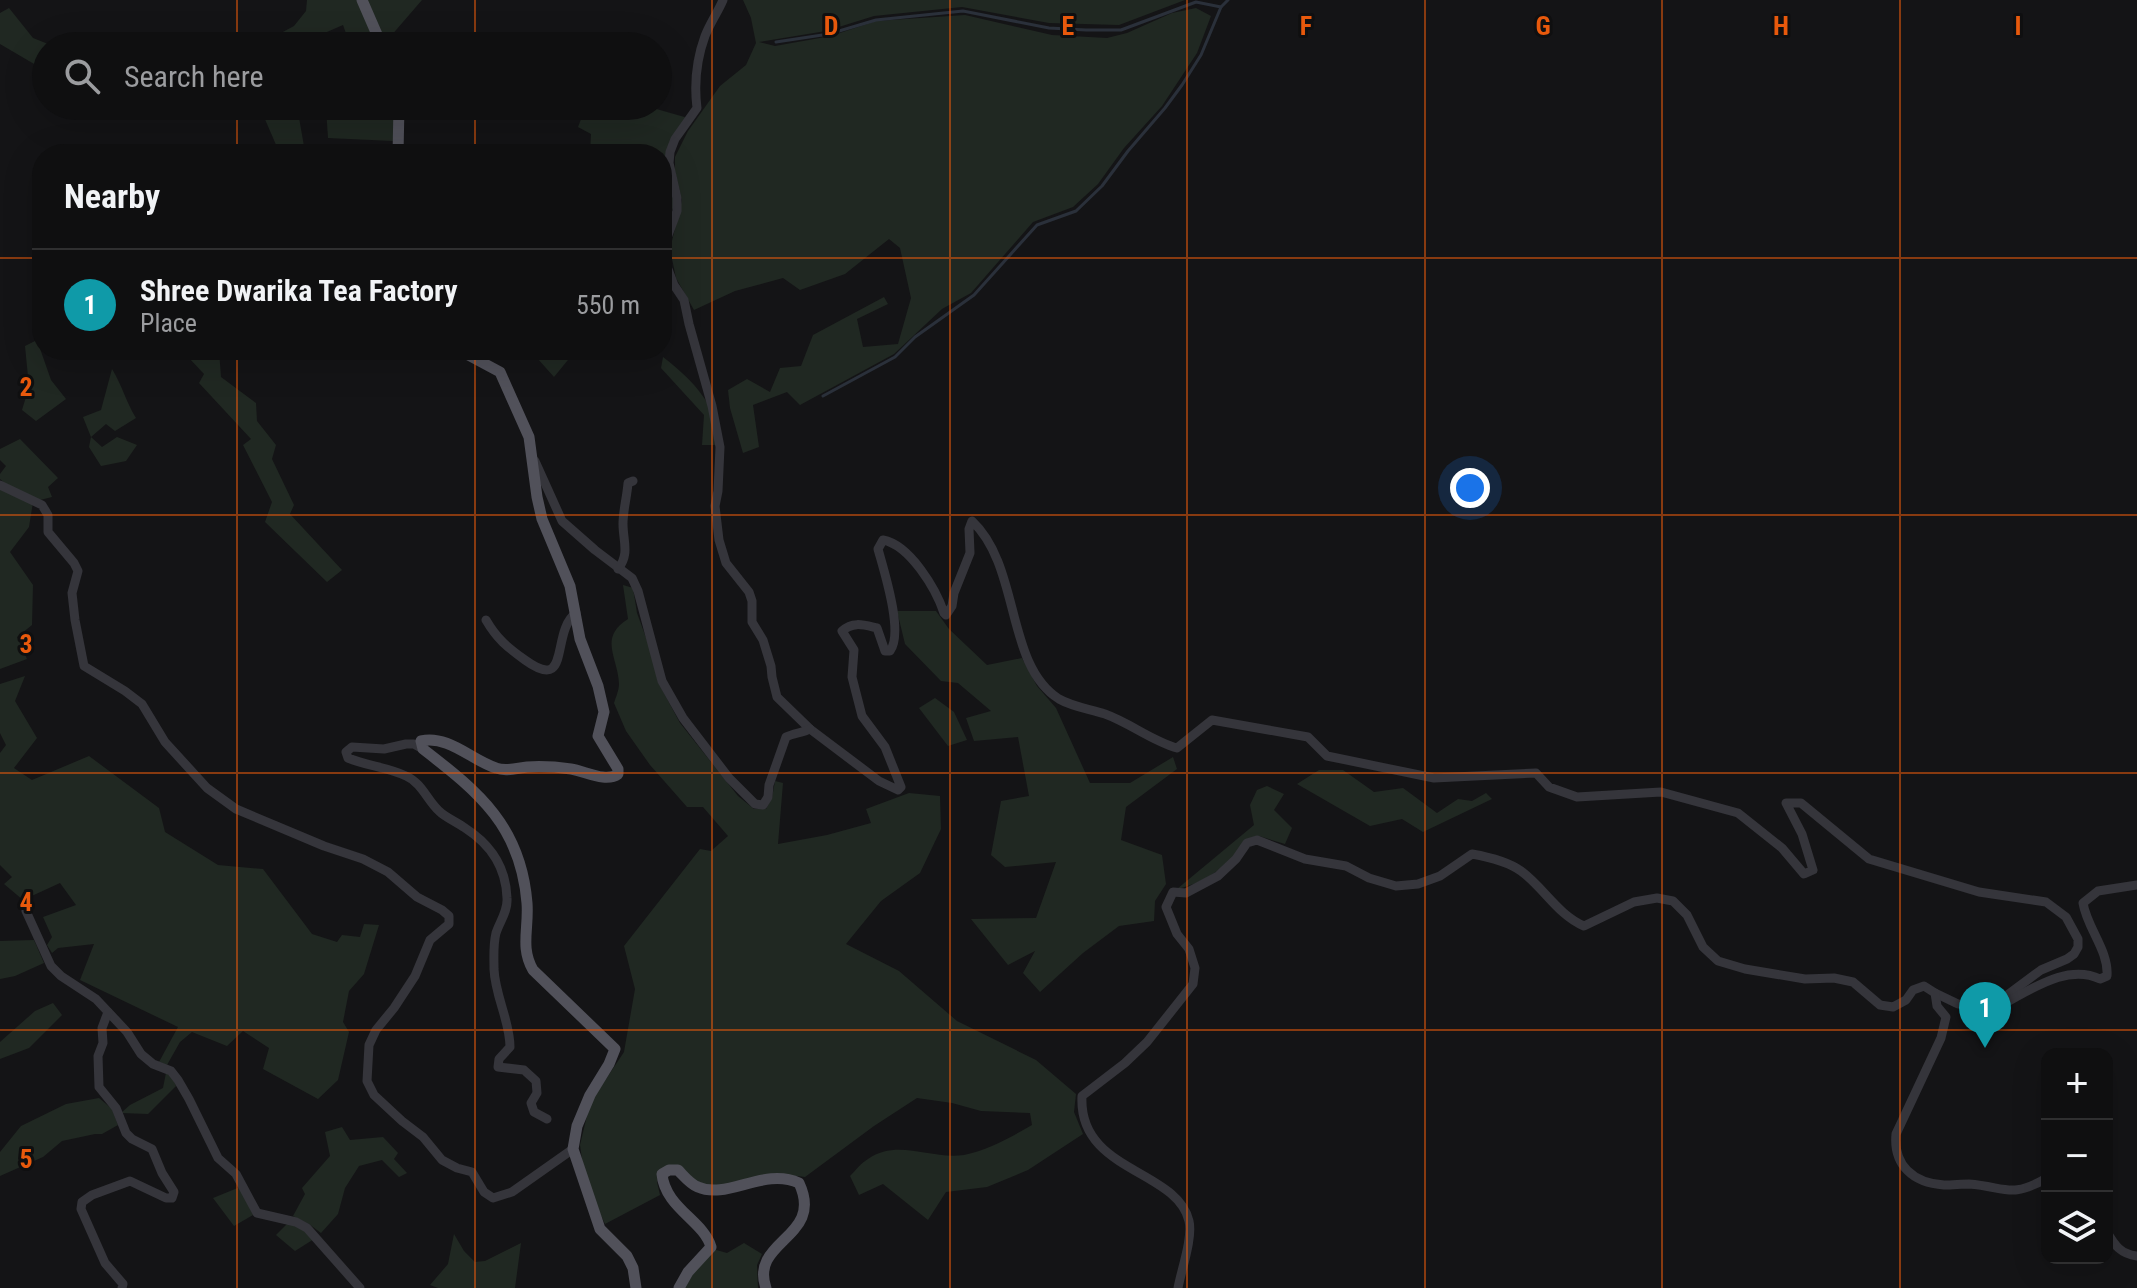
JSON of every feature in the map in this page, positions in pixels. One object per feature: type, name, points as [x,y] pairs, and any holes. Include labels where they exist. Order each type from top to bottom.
[{"type":"main road","points":[[362,0],[376,32]]},
{"type":"main road","points":[[398,144],[399,120]]},
{"type":"main road","points":[[477,360],[500,372],[529,437],[542,519],[570,586],[580,639],[598,686],[604,712],[598,736],[618,774],[606,778],[551,767],[497,769],[432,739],[421,741],[423,749],[475,791],[506,829],[526,886],[526,958],[533,970],[615,1049],[590,1095],[577,1126],[573,1149],[600,1229],[627,1256],[633,1268],[636,1288]]},
{"type":"main road","points":[[679,1288],[688,1272],[711,1247],[709,1238],[672,1198],[663,1183],[662,1174],[669,1170],[678,1170],[694,1186],[707,1190],[775,1177],[799,1183],[805,1207],[794,1232],[769,1254],[763,1269],[766,1288]]},
{"type":"street","points":[[672,147],[697,108],[695,89],[701,53],[723,0]]},
{"type":"street","points":[[672,176],[677,211],[672,224]]},
{"type":"street","points":[[672,277],[688,312],[717,427],[720,447],[715,506],[719,540],[726,563],[749,592],[752,622],[765,648],[777,697],[810,729],[879,781],[898,790],[901,787],[885,747],[862,716],[852,677],[854,650],[842,631],[856,624],[877,628],[885,651],[893,648],[892,601],[878,549],[883,540],[892,542],[922,572],[935,590],[944,613],[950,612],[970,553],[969,529],[972,521],[979,527],[1001,570],[1028,664],[1042,685],[1061,701],[1106,714],[1165,745],[1177,748],[1212,720],[1308,737],[1327,756],[1434,778],[1536,773],[1549,787],[1577,797],[1661,792],[1738,813],[1782,848],[1804,874],[1813,870],[1802,834],[1786,803],[1801,803],[1869,859],[1979,892],[2046,902],[2066,917],[2078,939],[2074,954],[2041,970],[1991,1007]]},
{"type":"street","points":[[532,455],[562,521],[632,578],[662,681],[683,718],[729,778],[755,804],[763,805],[768,797],[769,785],[786,737],[810,729]]},
{"type":"street","points":[[618,569],[625,561],[624,511],[628,483],[633,481]]},
{"type":"street","points":[[0,485],[42,505],[48,515],[48,532],[78,571],[72,593],[84,666],[142,704],[165,742],[207,788],[236,809],[363,859],[388,872],[417,897],[449,916],[449,924],[430,940],[415,976],[376,1030],[369,1045],[367,1081],[374,1095],[423,1137],[442,1160],[472,1172],[484,1192],[493,1198],[512,1192],[573,1149]]},
{"type":"street","points":[[486,620],[495,636],[528,662],[547,671],[555,667],[558,661],[565,624],[576,613]]},
{"type":"street","points":[[423,749],[406,744],[384,749],[352,747],[346,752],[348,758],[410,777],[438,811],[477,836],[498,859],[508,902],[493,946],[498,995],[510,1039],[510,1047],[499,1059],[498,1067],[524,1070],[536,1081],[537,1093],[531,1103],[534,1112],[547,1119]]},
{"type":"street","points":[[1178,1288],[1190,1222],[1184,1209],[1162,1186],[1126,1167],[1096,1140],[1086,1126],[1081,1111],[1082,1096],[1147,1042],[1193,984],[1195,968],[1189,949],[1177,934],[1166,907],[1173,892],[1186,893],[1218,876],[1247,843],[1257,840],[1305,859],[1346,866],[1369,878],[1396,886],[1418,884],[1440,876],[1472,854],[1484,856],[1520,871],[1571,921],[1584,926],[1634,902],[1657,898],[1673,901],[1687,915],[1703,947],[1718,961],[1805,979],[1834,978],[1853,982],[1880,1005],[1893,1007],[1906,1000],[1913,990],[1924,986],[1958,1004],[1991,1007],[2057,978],[2089,974],[2100,979],[2107,976],[2108,967],[2085,916],[2083,903],[2098,891],[2137,885]]},
{"type":"street","points":[[26,911],[51,966],[96,999],[127,1032],[141,1054],[153,1064],[171,1071],[178,1080],[218,1158],[236,1174],[257,1213],[296,1222],[307,1228],[360,1288]]},
{"type":"street","points":[[1935,993],[1937,1006],[1946,1017],[1941,1038],[1896,1134],[1894,1149],[1900,1163],[1925,1182],[1943,1185],[1969,1184],[2008,1191],[2028,1189],[2041,1181]]},
{"type":"street","points":[[108,1012],[98,1056],[99,1087],[116,1108],[126,1133],[152,1149],[174,1192],[172,1198],[166,1198],[130,1181],[92,1195],[82,1202],[81,1209],[105,1263],[123,1284],[122,1288]]},
{"type":"street","points":[[2113,1242],[2127,1255],[2137,1256]]},
{"type":"shaded area","points":[[307,0],[358,0],[371,32],[346,32],[343,25],[327,32],[283,32],[294,26],[306,11]]},
{"type":"shaded area","points":[[367,0],[422,0],[394,32],[381,32]]},
{"type":"shaded area","points":[[743,0],[1185,0],[1119,25],[1049,23],[962,7],[874,16],[826,31],[759,42],[775,46],[831,36],[876,21],[965,15],[1052,35],[1107,38],[1127,33],[1172,13],[1196,8],[1211,16],[1197,53],[1162,106],[1124,148],[1098,184],[1073,207],[1033,222],[971,293],[942,309],[894,354],[800,405],[787,392],[753,405],[759,447],[743,453],[728,390],[747,379],[770,392],[780,368],[801,366],[813,335],[884,297],[888,304],[857,319],[863,347],[898,344],[911,298],[900,248],[889,239],[845,274],[800,290],[783,278],[735,291],[694,310],[676,278],[672,259],[672,241],[682,200],[675,157],[688,131],[720,86],[746,65],[756,43],[751,18]]},
{"type":"shaded area","points":[[9,8],[32,37],[32,63],[0,44],[0,13]]},
{"type":"shaded area","points":[[672,113],[688,118],[673,139],[672,210],[672,144],[590,144],[591,134],[578,127],[581,120],[672,120]]},
{"type":"shaded area","points":[[265,120],[299,120],[304,144],[276,144]]},
{"type":"shaded area","points":[[327,120],[394,120],[393,141],[328,138]]},
{"type":"shaded area","points":[[32,342],[32,360],[44,360],[51,380],[66,399],[36,421],[22,410],[29,387],[25,346]]},
{"type":"shaded area","points":[[191,360],[220,360],[221,377],[256,403],[257,421],[276,445],[272,459],[294,505],[290,514],[342,570],[327,582],[265,522],[272,502],[243,445],[251,439],[199,383],[204,374]]},
{"type":"shaded area","points":[[539,360],[568,360],[554,377]]},
{"type":"shaded area","points":[[662,360],[667,360],[689,379],[705,399],[712,415],[715,445],[702,445],[704,415],[661,368]]},
{"type":"shaded area","points":[[112,369],[136,418],[115,431],[106,424],[91,437],[83,417],[101,410]]},
{"type":"shaded area","points":[[91,437],[102,447],[117,437],[137,445],[126,461],[101,466],[89,447]]},
{"type":"shaded area","points":[[20,439],[58,478],[48,487],[52,497],[40,500],[0,479],[6,466],[0,460],[0,449]]},
{"type":"shaded area","points":[[0,488],[33,502],[29,527],[10,552],[33,585],[32,625],[17,637],[27,659],[0,669]]},
{"type":"shaded area","points":[[623,585],[633,588],[637,613],[652,654],[658,682],[680,723],[738,796],[754,809],[766,809],[775,781],[783,783],[778,844],[871,823],[866,809],[909,793],[940,796],[941,829],[920,873],[881,901],[846,944],[899,971],[957,1021],[1036,1060],[1076,1094],[1074,1112],[1083,1134],[1028,1170],[987,1187],[946,1192],[928,1220],[883,1184],[859,1195],[850,1176],[865,1161],[879,1153],[903,1150],[964,1155],[991,1146],[1032,1125],[1030,1113],[981,1111],[917,1098],[805,1177],[783,1176],[711,1186],[664,1170],[657,1182],[660,1195],[605,1224],[594,1201],[580,1145],[590,1103],[624,1052],[635,989],[624,946],[700,849],[711,851],[728,836],[703,807],[687,807],[650,765],[626,731],[614,703],[619,684],[612,641],[619,626],[628,619]]},
{"type":"shaded area","points":[[897,611],[936,611],[949,629],[987,665],[1022,658],[1037,686],[1056,708],[1090,783],[1130,783],[1173,757],[1177,769],[1126,807],[1121,840],[1162,855],[1166,884],[1155,901],[1154,921],[1119,926],[1040,992],[1023,973],[1035,951],[1008,965],[971,919],[1036,918],[1056,862],[1005,867],[991,855],[1001,801],[1029,796],[1018,737],[974,741],[966,718],[991,711],[958,683],[941,681],[905,644]]},
{"type":"shaded area","points":[[25,676],[15,701],[37,738],[14,768],[32,780],[89,756],[159,808],[165,832],[218,865],[263,869],[312,934],[337,942],[342,935],[360,937],[364,924],[379,925],[364,974],[349,991],[343,1022],[349,1032],[338,1080],[318,1099],[263,1069],[269,1048],[243,1031],[227,1046],[192,1032],[180,1042],[167,1065],[159,1062],[178,1027],[80,980],[94,944],[58,948],[52,953],[47,945],[52,937],[43,917],[76,905],[60,883],[23,900],[4,884],[12,877],[0,865],[0,753],[6,745],[0,733],[0,684]]},
{"type":"shaded area","points":[[935,698],[954,712],[967,740],[948,746],[919,708]]},
{"type":"shaded area","points":[[1319,770],[1343,770],[1374,792],[1403,788],[1437,813],[1458,799],[1472,801],[1486,793],[1492,799],[1423,832],[1402,819],[1370,826],[1297,784]]},
{"type":"shaded area","points":[[1267,786],[1284,794],[1274,810],[1292,828],[1285,844],[1259,836],[1211,875],[1177,889],[1254,825],[1250,805],[1257,790]]},
{"type":"shaded area","points":[[34,940],[44,963],[0,979],[0,941]]},
{"type":"shaded area","points":[[53,1003],[62,1015],[29,1048],[0,1059],[0,1042],[35,1011]]},
{"type":"shaded area","points":[[166,1073],[173,1077],[176,1086],[148,1114],[121,1113],[163,1088]]},
{"type":"shaded area","points":[[99,1098],[112,1109],[118,1125],[102,1134],[62,1141],[43,1157],[0,1176],[0,1152],[21,1126],[66,1104]]},
{"type":"shaded area","points":[[342,1127],[350,1140],[383,1137],[398,1153],[394,1159],[407,1173],[399,1177],[382,1160],[359,1166],[345,1188],[338,1214],[321,1233],[293,1216],[305,1194],[302,1188],[330,1156],[325,1132]]},
{"type":"shaded area","points":[[240,1187],[253,1215],[234,1226],[213,1198]]},
{"type":"shaded area","points":[[289,1222],[306,1229],[314,1239],[295,1251],[276,1235]]},
{"type":"shaded area","points":[[454,1234],[475,1262],[485,1261],[521,1243],[515,1288],[438,1288],[430,1285],[448,1264]]},
{"type":"shaded area","points":[[744,1243],[762,1254],[757,1265],[758,1288],[684,1288],[689,1277],[713,1249],[727,1253]]},
{"type":"waterway","points":[[823,396],[895,357],[915,337],[974,295],[1037,225],[1076,211],[1102,186],[1182,85],[1201,55],[1221,7],[1228,0]]},
{"type":"waterway","points":[[776,42],[829,34],[876,20],[963,11],[1049,28],[1121,30],[1196,2],[1221,7]]},
{"type":"place","name":"Shree Dwarika Tea Factory","points":[[1985,1048]]}]
